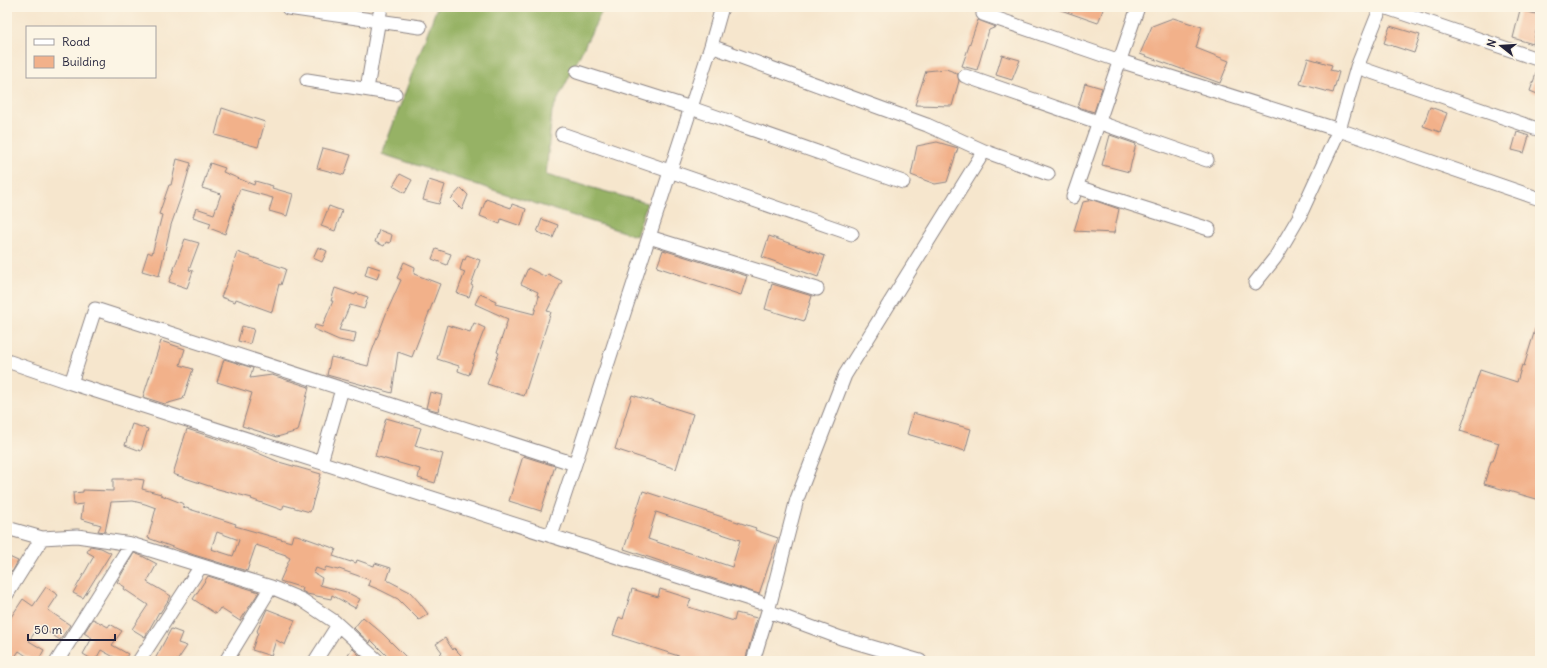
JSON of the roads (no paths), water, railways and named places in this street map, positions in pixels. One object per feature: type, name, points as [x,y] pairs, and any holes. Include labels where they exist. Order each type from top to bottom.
[{"type":"street","points":[[367,89],[380,7]]},
{"type":"street","points":[[551,536],[691,108],[722,7]]},
{"type":"street","points":[[1138,7],[1075,192],[1209,229]]},
{"type":"street","points":[[1255,283],[1275,258],[1299,217],[1339,130],[1357,67],[1382,7],[1540,60]]},
{"type":"street","points":[[288,8],[420,27]]},
{"type":"street","points":[[983,14],[1120,61],[1339,130],[1540,200]]},
{"type":"street","points":[[711,46],[927,125],[984,151],[1048,174]]},
{"type":"street","points":[[1357,67],[1540,130]]},
{"type":"street","points":[[577,72],[691,108],[903,182]]},
{"type":"street","points":[[965,76],[1207,160]]},
{"type":"street","points":[[307,80],[395,94]]},
{"type":"street","points":[[562,134],[852,234]]},
{"type":"street","points":[[752,661],[763,607],[797,499],[845,375],[984,151]]},
{"type":"street","points":[[649,237],[817,289]]},
{"type":"street","points":[[71,383],[95,309],[575,464]]},
{"type":"street","points":[[7,361],[71,383],[551,536],[763,607],[841,638],[920,661]]},
{"type":"street","points":[[321,462],[342,389]]},
{"type":"street","points":[[7,528],[42,538],[77,536],[131,544],[271,587],[302,600],[338,625],[378,661]]},
{"type":"street","points":[[7,594],[42,538]]},
{"type":"street","points":[[57,661],[131,544]]},
{"type":"street","points":[[140,661],[201,566]]},
{"type":"street","points":[[226,661],[271,587]]},
{"type":"street","points":[[315,661],[338,625]]}]
